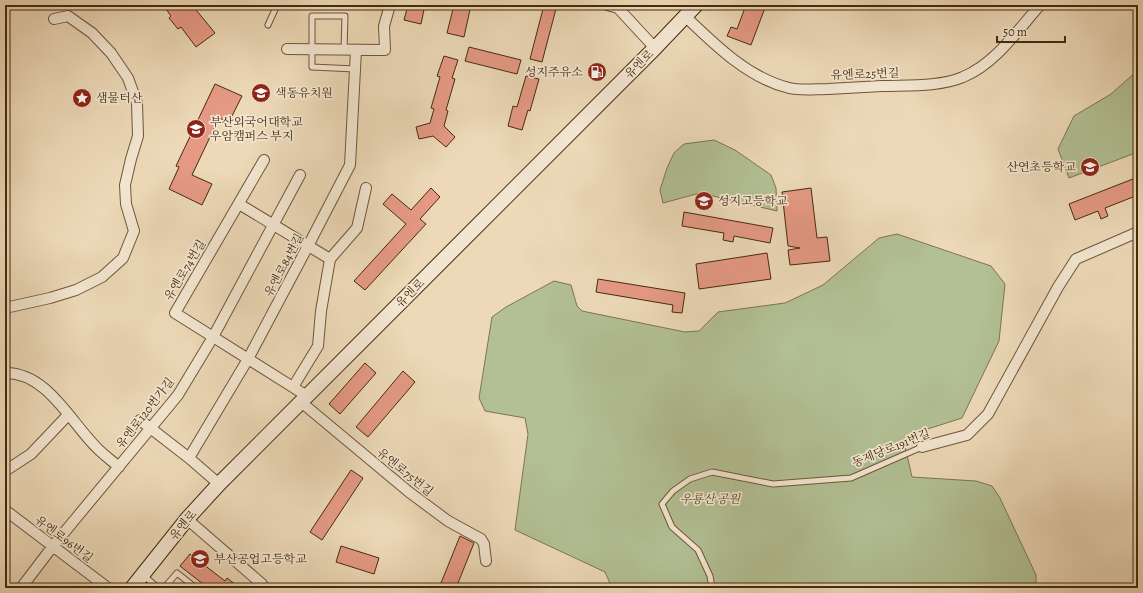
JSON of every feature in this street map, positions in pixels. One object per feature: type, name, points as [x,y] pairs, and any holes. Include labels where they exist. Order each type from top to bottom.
[{"type":"main road","name":"유엔로","points":[[132,588],[187,519],[219,484],[655,48],[696,5]]},
{"type":"street","points":[[287,50],[385,50],[384,26],[390,5]]},
{"type":"street","points":[[607,5],[618,8],[655,48]]},
{"type":"street","name":"유엔로25번길","points":[[685,16],[719,49],[755,73],[774,83],[790,88],[810,89],[918,85],[943,82],[963,77],[983,66],[1002,48],[1040,5]]},
{"type":"street","points":[[5,308],[76,290],[102,277],[124,258],[134,231],[126,204],[125,185],[138,136],[137,103],[128,78],[111,52],[92,33],[68,16],[54,19]]},
{"type":"street","name":"유엔로84번길","points":[[189,458],[248,359],[350,165],[356,50]]},
{"type":"street","name":"유엔로74번길","points":[[264,160],[175,313],[293,387],[304,399]]},
{"type":"street","name":"유엔로120번가길","points":[[26,586],[53,546],[178,395],[213,337],[300,175]]},
{"type":"street","points":[[293,387],[318,346],[321,311],[330,259],[357,228],[366,188]]},
{"type":"street","points":[[239,204],[330,259]]},
{"type":"street","name":"동제당로191번길","points":[[922,447],[967,435],[988,414],[1058,287],[1076,259],[1138,232]]},
{"type":"street","points":[[5,373],[27,377],[50,392],[97,448],[119,467]]},
{"type":"street","name":"유엔로75번길","points":[[304,399],[409,492],[448,522],[481,539],[484,544],[486,561]]},
{"type":"street","points":[[5,471],[31,454],[68,415]]},
{"type":"street","points":[[140,420],[189,458],[219,484]]},
{"type":"street","name":"유엔로96번길","points":[[5,510],[108,588]]},
{"type":"street","points":[[187,519],[262,586]]},
{"type":"lane","points":[[268,25],[277,5]]},
{"type":"lane","points":[[344,50],[345,16],[312,16],[312,67],[355,69]]},
{"type":"lane","name":"동제당로191번길","points":[[712,588],[710,576],[698,550],[672,527],[662,504],[673,491],[690,479],[712,472],[773,484],[851,478],[922,447]]},
{"type":"lane","points":[[164,588],[177,573],[196,588]]},
{"type":"lane","points":[[142,574],[158,588]]},
{"type":"green space","points":[[1138,70],[1138,152],[1069,178],[1058,149],[1074,116],[1111,94]]},
{"type":"green space","points":[[714,140],[735,150],[771,175],[776,188],[777,211],[700,193],[663,203],[660,190],[667,168],[674,153],[684,144]]},
{"type":"green space","name":"우룡산 공원","points":[[897,234],[991,266],[1005,284],[999,341],[962,418],[912,434],[905,446],[912,477],[976,481],[992,486],[1000,498],[1036,575],[1036,588],[612,588],[605,572],[515,530],[528,434],[525,418],[485,411],[479,398],[492,317],[506,307],[554,281],[571,285],[577,306],[582,311],[685,332],[699,331],[718,312],[785,303],[823,285],[879,238]]},
{"type":"building","points":[[163,5],[192,5],[215,33],[196,47],[181,27],[178,29],[169,18],[171,16]]},
{"type":"building","points":[[408,5],[425,5],[421,24],[404,20]]},
{"type":"building","points":[[454,5],[471,5],[464,37],[447,33]]},
{"type":"building","points":[[544,5],[557,5],[542,62],[530,59]]},
{"type":"building","points":[[746,5],[766,5],[751,45],[727,36],[731,27],[737,29]]},
{"type":"building","points":[[469,47],[521,60],[517,74],[465,61]]},
{"type":"building","points":[[444,56],[458,60],[452,78],[455,79],[446,110],[448,111],[444,126],[455,137],[446,147],[433,136],[419,139],[416,127],[430,123],[434,109],[431,108],[440,77],[437,76]]},
{"type":"building","points":[[526,76],[539,79],[530,111],[528,110],[522,130],[508,126],[513,106],[517,107]]},
{"type":"building","points":[[215,84],[242,96],[229,122],[219,118],[192,175],[212,184],[202,205],[169,189],[179,167],[176,166]]},
{"type":"building","points":[[1138,177],[1138,195],[1105,208],[1108,216],[1101,219],[1098,211],[1075,220],[1069,204]]},
{"type":"building","points":[[431,188],[440,197],[420,219],[426,224],[365,290],[354,281],[406,224],[383,204],[392,194],[411,210]]},
{"type":"building","points":[[811,188],[817,238],[827,237],[830,261],[790,265],[788,250],[800,248],[788,246],[782,192]]},
{"type":"building","points":[[684,212],[773,228],[770,243],[734,236],[733,242],[723,240],[724,233],[682,226]]},
{"type":"building","points":[[767,253],[771,279],[699,289],[696,264]]},
{"type":"building","points":[[598,279],[685,293],[682,313],[672,312],[673,305],[596,292]]},
{"type":"building","points":[[365,363],[376,373],[340,414],[329,404]]},
{"type":"building","points":[[403,371],[415,382],[368,437],[356,427]]},
{"type":"building","points":[[351,470],[363,478],[322,540],[310,532]]},
{"type":"building","points":[[460,536],[474,543],[456,588],[439,588]]},
{"type":"building","points":[[341,546],[379,558],[374,574],[336,562]]},
{"type":"building","points":[[190,554],[225,581],[227,578],[240,588],[208,588],[180,566]]},
{"type":"place","name":"성지주유소","points":[[597,72]]},
{"type":"place","name":"색동유치원","points":[[261,93]]},
{"type":"place","name":"샘물터산","points":[[82,98]]},
{"type":"place","name":"부산외국어대학교 우암캠퍼스 부지","points":[[196,129]]},
{"type":"place","name":"산연초등학교","points":[[1090,167]]},
{"type":"place","name":"성지고등학교","points":[[704,201]]},
{"type":"place","name":"부산공업고등학교","points":[[200,559]]}]
